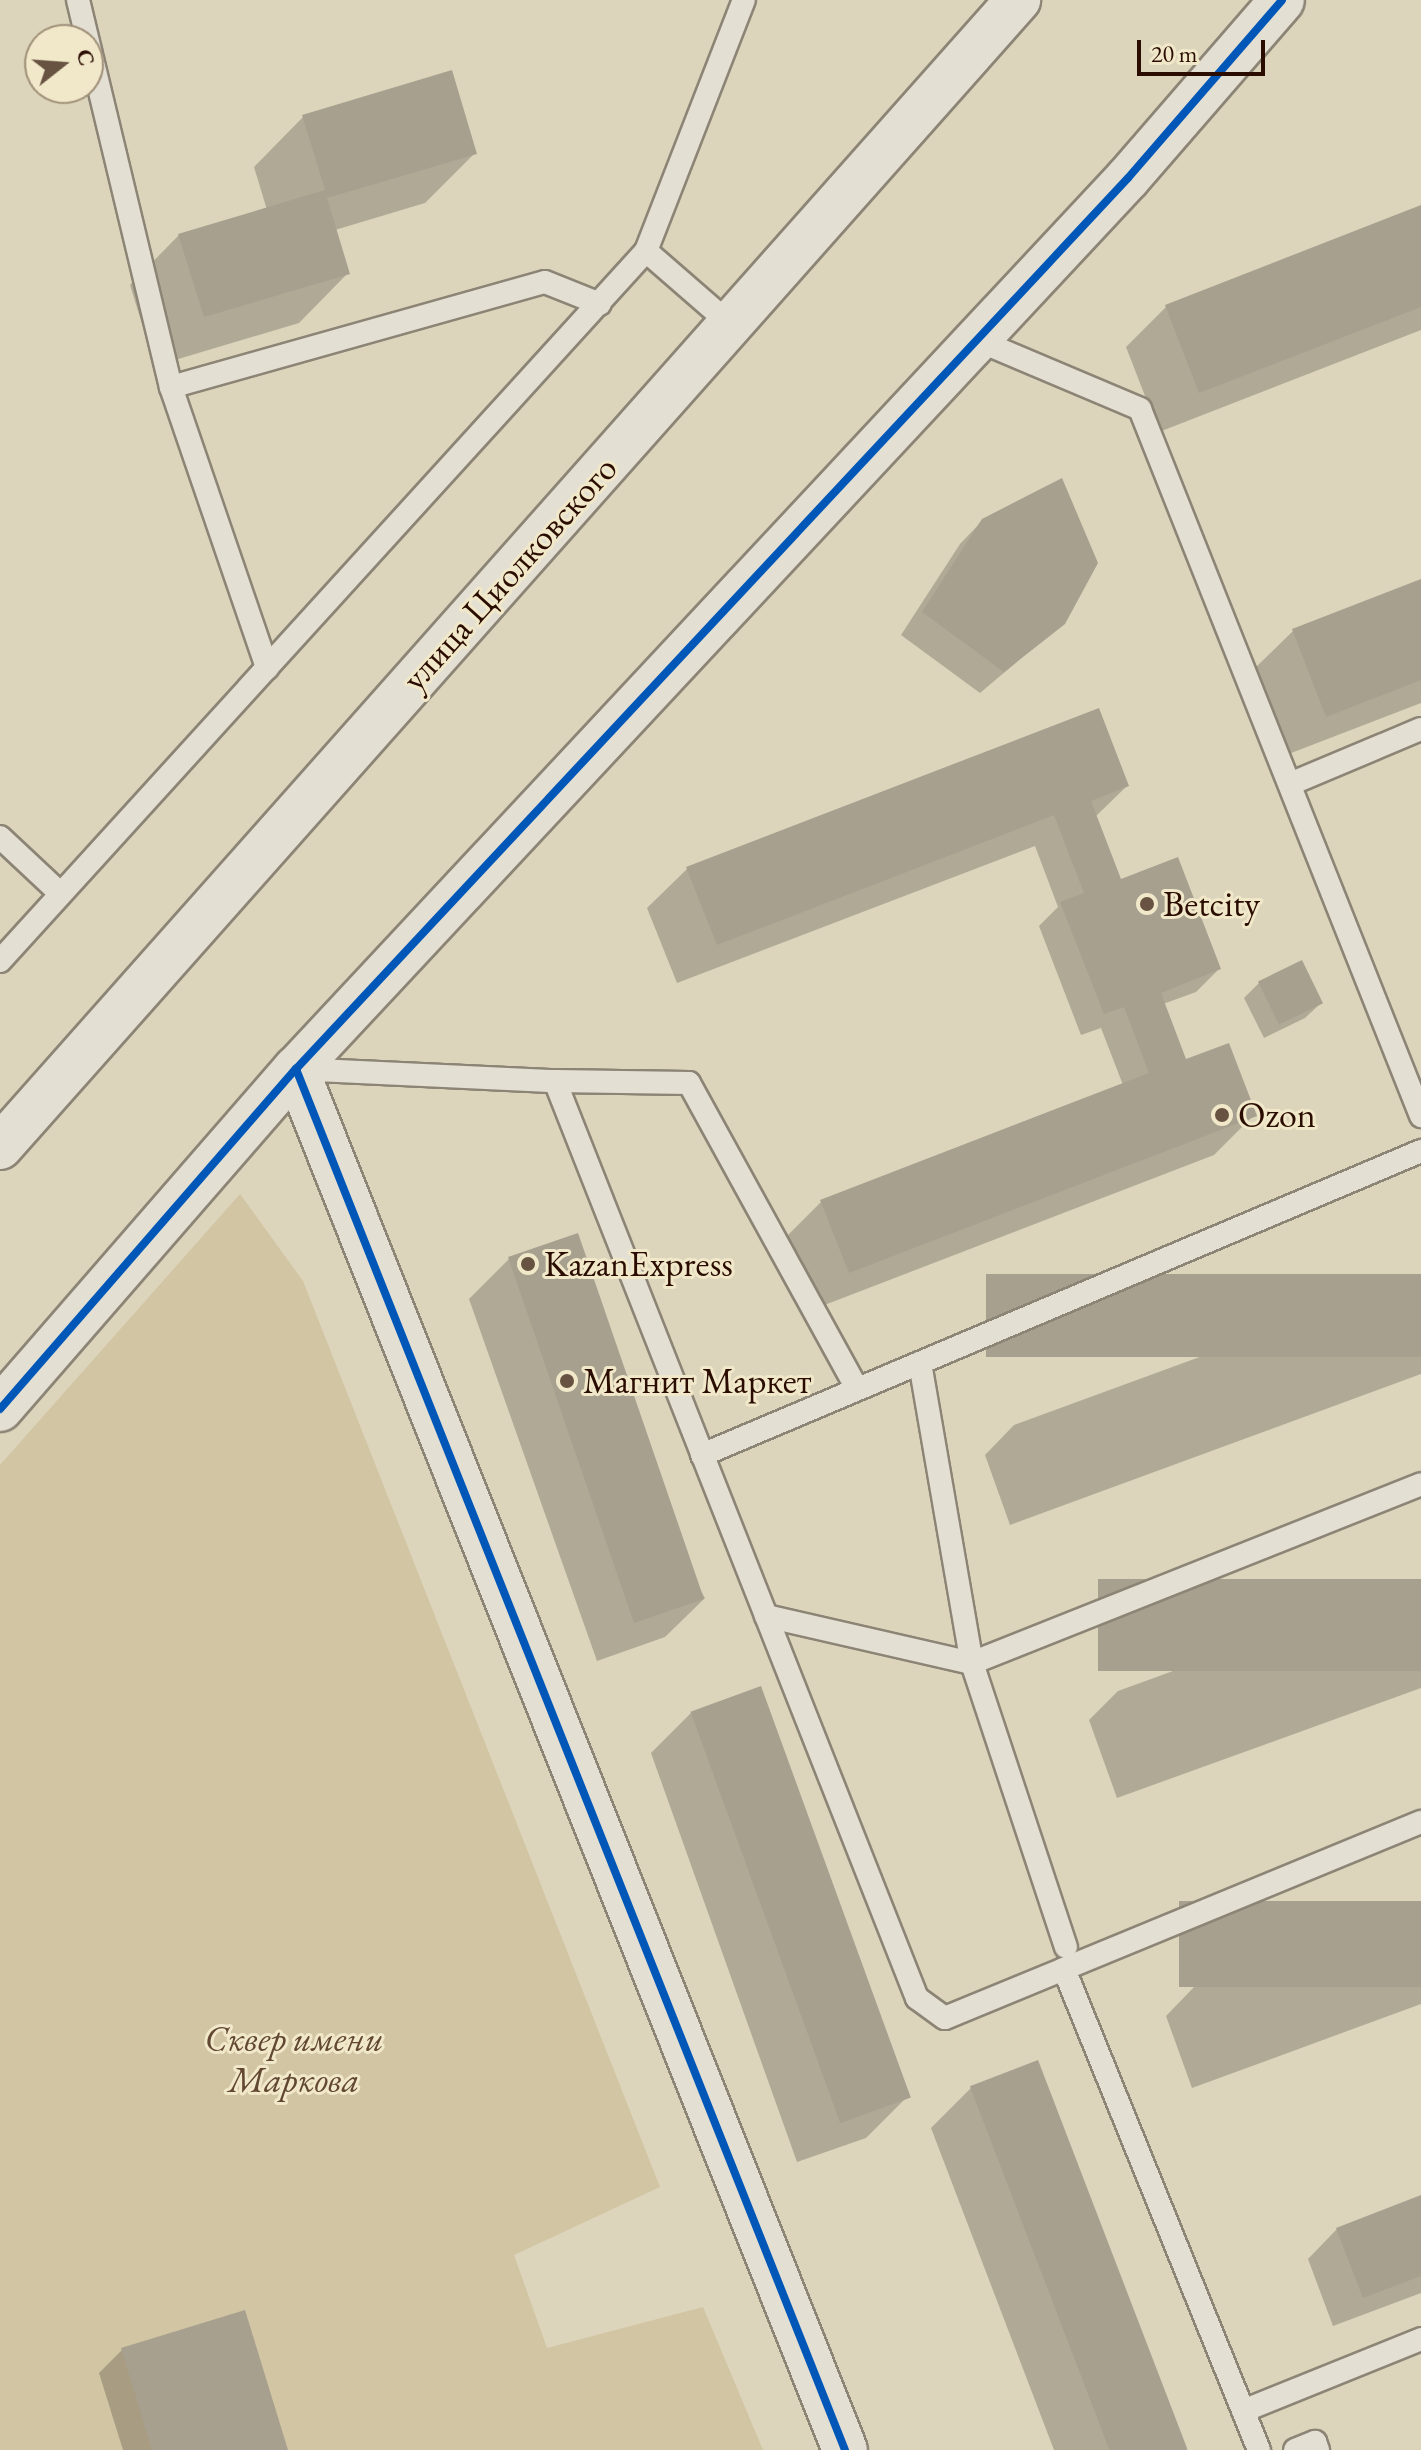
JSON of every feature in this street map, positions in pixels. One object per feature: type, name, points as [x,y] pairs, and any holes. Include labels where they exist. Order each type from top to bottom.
[{"type":"street","name":"улица Циолковского","points":[[0,1147],[1018,0]]},
{"type":"street","points":[[0,1409],[296,1069],[1128,178],[1282,0]]},
{"type":"street","points":[[296,1069],[845,2450]]},
{"type":"lane","points":[[78,0],[171,387],[267,668]]},
{"type":"lane","points":[[0,961],[646,251],[744,0]]},
{"type":"lane","points":[[646,251],[730,324]]},
{"type":"lane","points":[[171,387],[545,282],[600,304]]},
{"type":"lane","points":[[977,340],[1140,409],[1421,1116]]},
{"type":"lane","points":[[1290,784],[1421,729]]},
{"type":"lane","points":[[0,837],[61,894]]},
{"type":"lane","points":[[296,1069],[555,1081],[689,1083],[857,1389]]},
{"type":"lane","points":[[555,1081],[917,1998],[945,2018],[1065,1958],[1421,1822]]},
{"type":"lane","points":[[702,1455],[1421,1151]]},
{"type":"lane","points":[[920,1363],[972,1663],[1065,1958],[1259,2450]]},
{"type":"lane","points":[[766,1616],[972,1663],[1421,1484]]},
{"type":"lane","points":[[1243,2411],[1421,2339]]},
{"type":"lane","points":[[1295,2450],[1315,2442],[1318,2450]]},
{"type":"green space","name":"Сквер имени Маркова","points":[[240,1194],[303,1281],[660,2187],[514,2255],[547,2348],[703,2307],[763,2450],[0,2450],[0,1465]]},
{"type":"building","points":[[452,70],[477,154],[327,198],[350,274],[204,317],[178,234],[325,190],[302,115]]},
{"type":"building","points":[[1421,205],[1421,307],[1199,393],[1165,305]]},
{"type":"building","points":[[1062,478],[1098,563],[1065,624],[1004,672],[922,612],[982,519]]},
{"type":"building","points":[[1421,579],[1421,680],[1326,717],[1292,629]]},
{"type":"building","points":[[1099,708],[1129,786],[1091,801],[1121,879],[1178,857],[1221,969],[1161,993],[1186,1059],[1229,1043],[1257,1116],[849,1273],[820,1200],[1149,1073],[1124,1007],[1104,1014],[1060,902],[1084,893],[1054,815],[717,945],[686,867]]},
{"type":"building","points":[[1302,960],[1323,1003],[1279,1025],[1258,981]]},
{"type":"building","points":[[578,1233],[704,1599],[634,1623],[508,1257]]},
{"type":"building","points":[[986,1274],[1421,1274],[1421,1357],[986,1357]]},
{"type":"building","points":[[1098,1579],[1421,1579],[1421,1671],[1098,1671]]},
{"type":"building","points":[[761,1686],[911,2098],[840,2123],[691,1712]]},
{"type":"building","points":[[1179,1901],[1421,1901],[1421,1987],[1179,1987]]},
{"type":"building","points":[[1038,2060],[1187,2449],[1110,2450],[970,2086]]},
{"type":"building","points":[[1421,2195],[1421,2276],[1363,2298],[1336,2228]]},
{"type":"building","points":[[245,2310],[288,2450],[152,2450],[121,2348]]},
{"type":"cycle path","points":[[0,1409],[296,1069],[1128,178],[1282,0]]},
{"type":"cycle path","points":[[296,1069],[845,2450]]},
{"type":"place","name":"Betcity","points":[[1147,904]]},
{"type":"place","name":"Ozon","points":[[1222,1115]]},
{"type":"place","name":"KazanExpress","points":[[528,1264]]},
{"type":"place","name":"Магнит Маркет","points":[[567,1381]]}]
